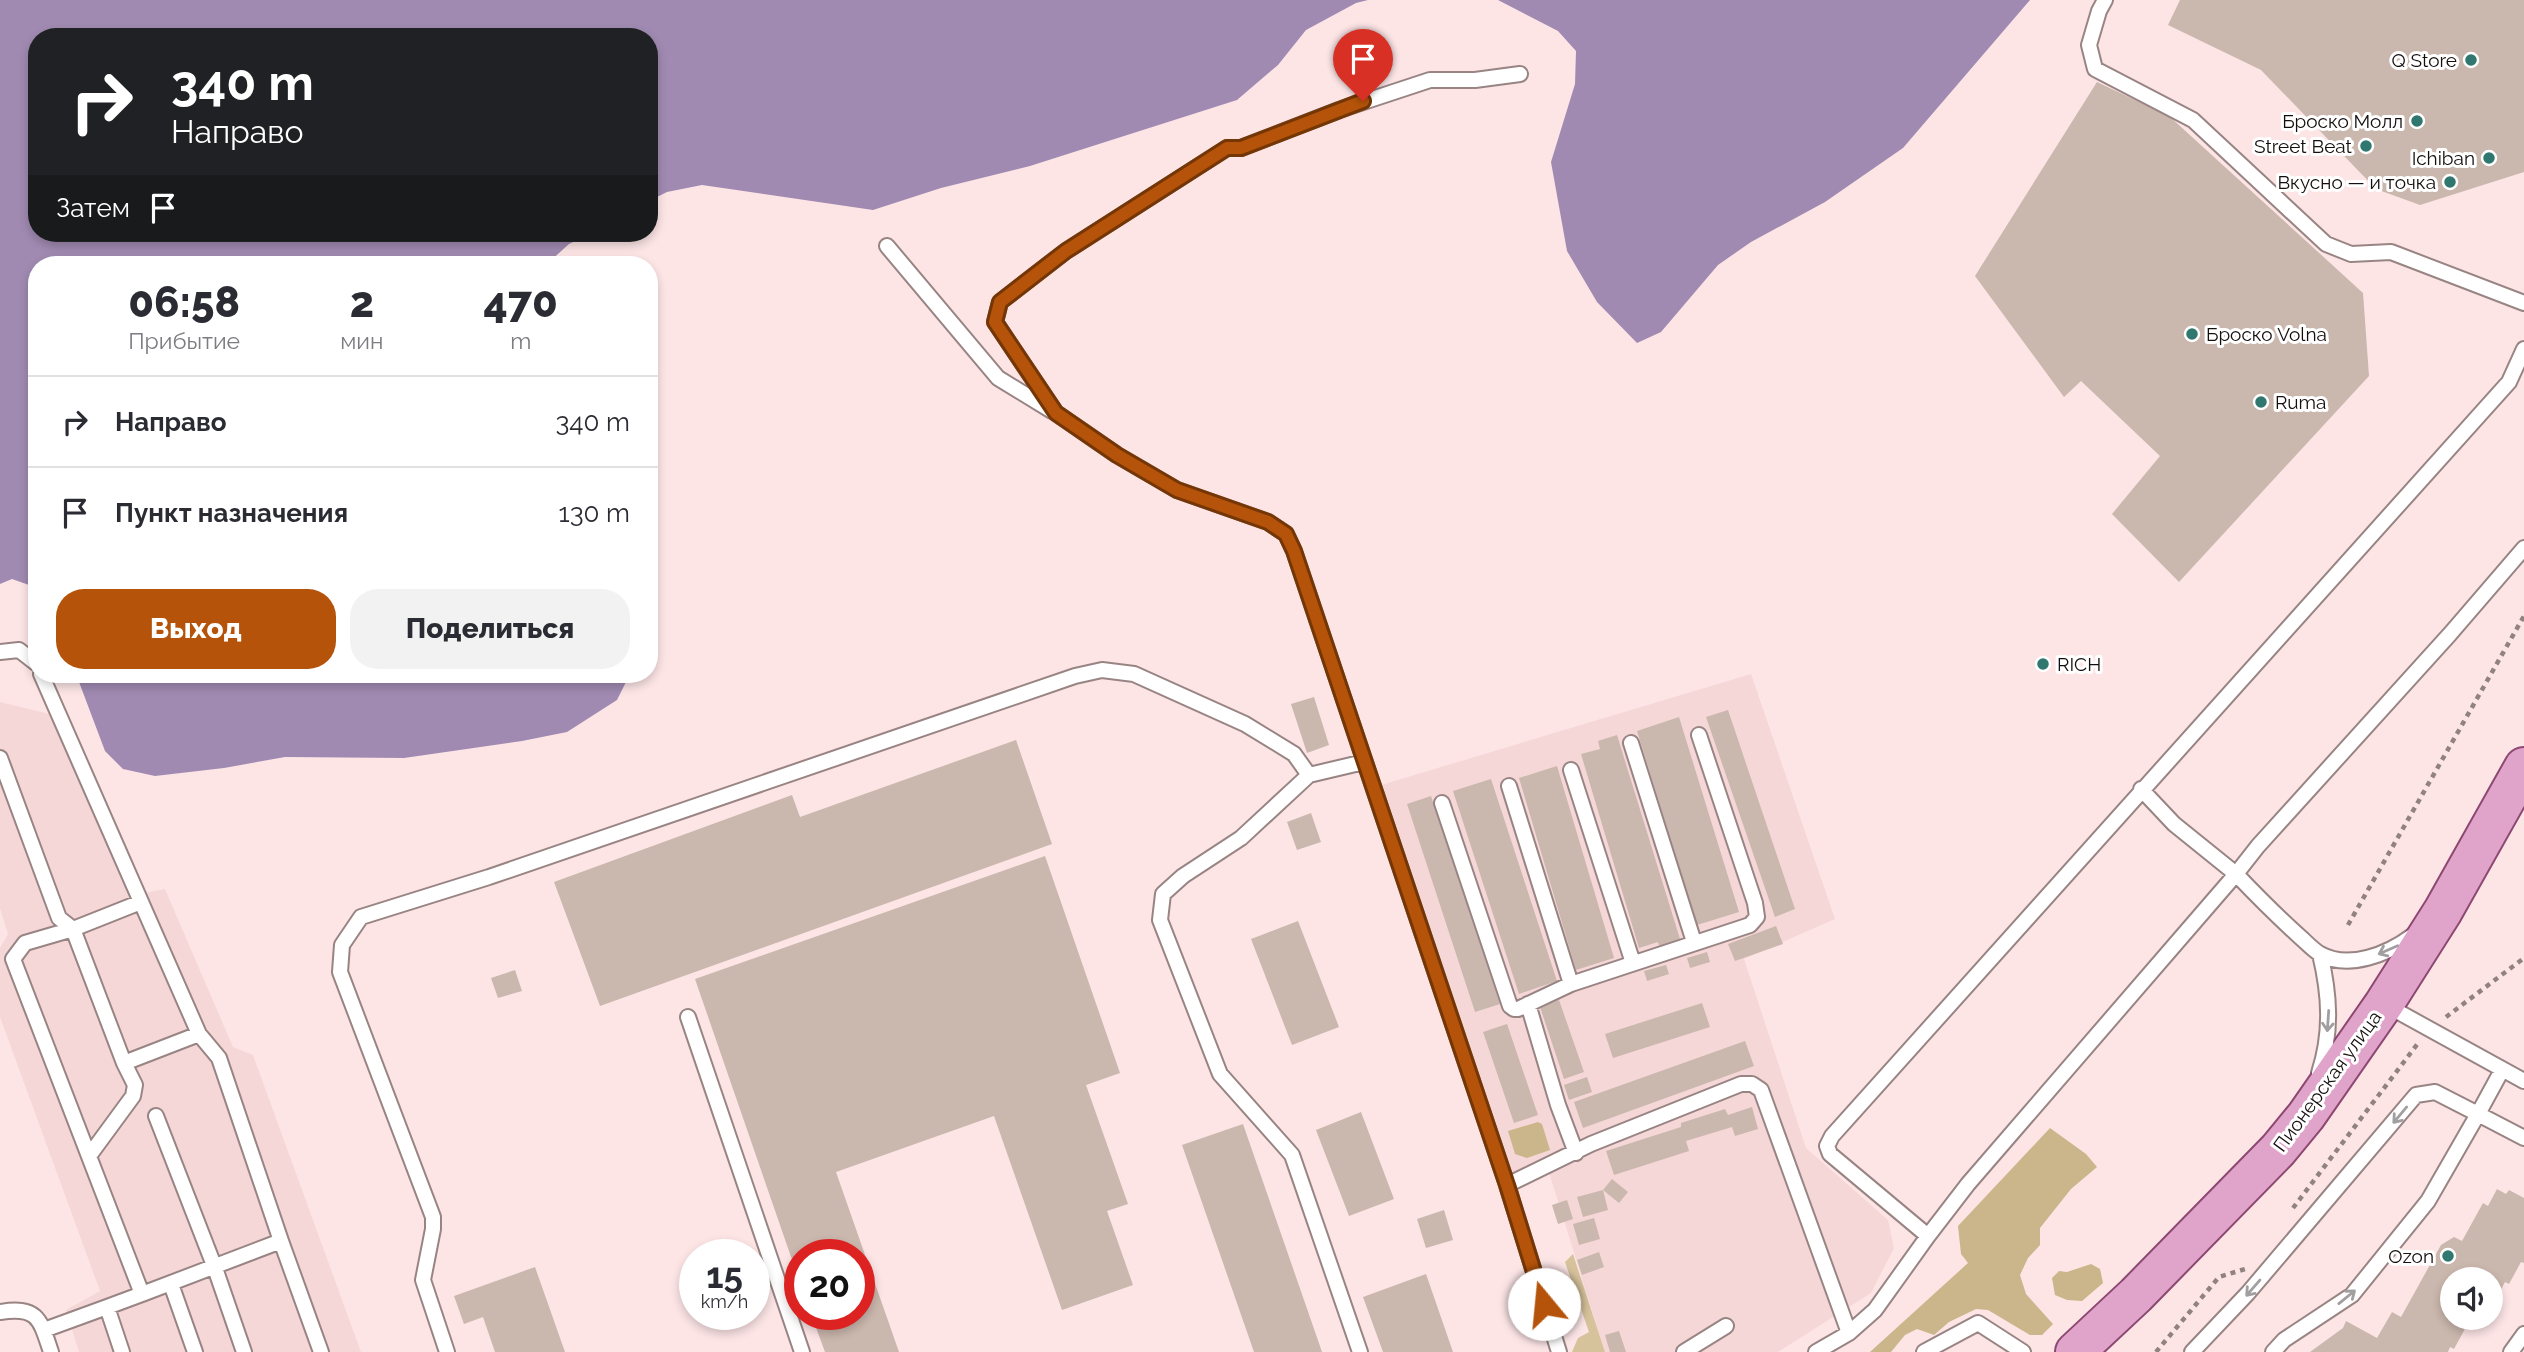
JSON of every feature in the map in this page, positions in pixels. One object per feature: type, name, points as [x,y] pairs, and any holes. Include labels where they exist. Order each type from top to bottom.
[{"type":"main road","name":"Пионерская улица","points":[[2075,1352],[2136,1295],[2278,1150],[2306,1116],[2384,1004],[2443,911],[2524,767]]},
{"type":"lane","points":[[2105,0],[2089,45],[2095,69],[2193,120],[2326,244],[2351,254],[2391,252],[2524,303]]},
{"type":"lane","points":[[1056,413],[995,322],[1000,302],[1066,251],[1227,148],[1241,148],[1363,101],[1430,80],[1475,80],[1520,74]]},
{"type":"lane","points":[[887,246],[998,378],[1056,413],[1117,455],[1177,490],[1268,522],[1286,534],[1294,551],[1507,1185],[1559,1352]]},
{"type":"lane","points":[[1927,1236],[1830,1154],[1827,1146],[1832,1136],[2509,382],[2524,349]]},
{"type":"lane","points":[[1816,1352],[1849,1333],[1875,1310],[1927,1236],[2081,1051],[2524,548]]},
{"type":"lane","points":[[0,652],[19,650],[28,657]]},
{"type":"lane","points":[[447,1352],[423,1280],[433,1217],[340,972],[342,945],[361,917],[502,873],[1075,676],[1102,670],[1134,674],[1245,724],[1294,754],[1309,775]]},
{"type":"lane","points":[[45,683],[199,1034],[219,1058],[321,1352]]},
{"type":"lane","points":[[1442,803],[1510,1006],[1514,1009],[1571,984],[1750,925],[1757,917],[1755,903],[1699,735]]},
{"type":"lane","points":[[1632,743],[1694,942]]},
{"type":"lane","points":[[0,758],[59,918],[73,929],[135,1085],[134,1096],[89,1156]]},
{"type":"lane","points":[[1360,1352],[1292,1155],[1220,1074],[1160,920],[1163,894],[1184,876],[1241,838],[1309,775],[1364,762]]},
{"type":"lane","points":[[1571,770],[1633,963]]},
{"type":"lane","points":[[1509,786],[1571,984]]},
{"type":"lane","points":[[2141,789],[2174,824],[2236,874],[2275,915],[2320,954],[2341,959],[2367,959],[2402,944],[2443,911]]},
{"type":"lane","points":[[141,902],[73,929],[25,943],[13,959],[142,1294]]},
{"type":"lane","points":[[2306,1116],[2324,1058],[2329,1018],[2329,989],[2320,954]]},
{"type":"lane","points":[[1528,1004],[1558,1105],[1576,1153]]},
{"type":"lane","points":[[2384,1004],[2524,1081]]},
{"type":"lane","points":[[688,1017],[797,1351]]},
{"type":"lane","points":[[124,1063],[199,1034]]},
{"type":"lane","points":[[2273,1352],[2284,1340],[2352,1295],[2428,1201],[2502,1070]]},
{"type":"lane","points":[[1507,1185],[1591,1144],[1741,1084],[1752,1084],[1761,1090],[1849,1333]]},
{"type":"lane","points":[[2192,1352],[2248,1293],[2416,1095],[2435,1092],[2524,1138]]},
{"type":"lane","points":[[156,1116],[215,1268],[244,1352]]},
{"type":"lane","points":[[44,1330],[281,1241]]},
{"type":"lane","points":[[171,1284],[195,1352]]},
{"type":"lane","points":[[107,1307],[122,1352]]},
{"type":"lane","points":[[0,1312],[21,1309],[33,1314],[44,1330],[51,1352]]},
{"type":"lane","points":[[1924,1352],[1979,1323],[2017,1351]]},
{"type":"lane","points":[[1684,1352],[1726,1326]]},
{"type":"lane","points":[[2511,1352],[2524,1334]]},
{"type":"path","points":[[2348,925],[2524,616]]},
{"type":"path","points":[[2288,1214],[2429,1030],[2524,958]]},
{"type":"path","points":[[2156,1352],[2219,1276],[2247,1268]]},
{"type":"shaded area","points":[[0,0],[1368,0],[1356,3],[1306,30],[1278,65],[1237,100],[1030,166],[941,188],[873,210],[702,185],[658,196],[658,28],[28,28],[28,242],[573,242],[556,256],[28,256],[28,585],[12,579],[0,584]]},
{"type":"shaded area","points":[[1498,0],[2030,0],[1903,148],[1825,202],[1751,242],[1718,265],[1661,332],[1637,343],[1597,302],[1567,251],[1551,162],[1575,84],[1576,51],[1558,31]]},
{"type":"shaded area","points":[[1751,674],[1835,919],[1744,959],[1806,1148],[1888,1220],[1894,1248],[1871,1293],[1778,1352],[1605,1352],[1547,1166],[1504,1179],[1381,785]]},
{"type":"shaded area","points":[[79,683],[626,683],[617,700],[567,732],[404,758],[285,757],[155,776],[123,769],[105,751]]},
{"type":"shaded area","points":[[0,702],[62,717],[139,894],[165,889],[233,1047],[253,1055],[361,1352],[79,1352],[66,1310],[100,1291],[0,1017],[0,948],[8,934],[0,908]]},
{"type":"shaded area","points":[[1538,1122],[1542,1124],[1550,1150],[1527,1158],[1515,1154],[1508,1131]]},
{"type":"shaded area","points":[[2050,1128],[2086,1154],[2097,1167],[2071,1189],[2040,1228],[2040,1245],[2028,1258],[2020,1275],[2026,1294],[2053,1324],[2042,1335],[2030,1335],[1988,1310],[1976,1309],[1949,1322],[1934,1335],[1917,1329],[1905,1335],[1891,1352],[1870,1352],[1968,1263],[1961,1254],[1958,1226]]},
{"type":"shaded area","points":[[1573,1254],[1605,1352],[1572,1352],[1578,1338],[1589,1332],[1565,1262]]},
{"type":"shaded area","points":[[2091,1264],[2100,1269],[2103,1283],[2082,1301],[2067,1300],[2055,1295],[2052,1278],[2059,1271],[2067,1272]]},
{"type":"building","name":"Броско Молл","points":[[2180,0],[2524,0],[2524,172],[2420,205],[2376,189],[2261,70],[2168,25]]},
{"type":"building","name":"Броско Volna","points":[[2097,82],[2169,116],[2363,293],[2369,376],[2179,582],[2112,514],[2160,456],[2081,381],[2064,397],[1975,276]]},
{"type":"building","points":[[1314,697],[1329,745],[1307,753],[1291,704]]},
{"type":"building","points":[[1728,710],[1795,909],[1775,917],[1706,717]]},
{"type":"building","points":[[1679,717],[1739,912],[1697,925],[1637,731]]},
{"type":"building","points":[[1617,735],[1680,939],[1659,946],[1658,942],[1639,948],[1581,754],[1600,749],[1598,741]]},
{"type":"building","points":[[1016,740],[1052,844],[600,1006],[554,882],[792,795],[800,817]]},
{"type":"building","points":[[1557,766],[1614,958],[1576,970],[1519,778]]},
{"type":"building","points":[[1491,779],[1557,981],[1519,994],[1453,791]]},
{"type":"building","points":[[1431,796],[1500,1004],[1475,1012],[1407,804]]},
{"type":"building","points":[[1311,813],[1321,842],[1297,850],[1287,822]]},
{"type":"building","points":[[1045,856],[1120,1073],[1086,1085],[1128,1204],[1107,1211],[1133,1285],[1062,1310],[994,1116],[836,1172],[859,1239],[785,1239],[695,979]]},
{"type":"building","points":[[1298,921],[1339,1027],[1292,1045],[1251,939]]},
{"type":"building","points":[[1776,926],[1783,944],[1735,961],[1728,944]]},
{"type":"building","points":[[1707,952],[1710,962],[1690,968],[1687,958]]},
{"type":"building","points":[[1666,965],[1669,974],[1647,981],[1644,971]]},
{"type":"building","points":[[515,970],[522,991],[498,998],[491,978]]},
{"type":"building","points":[[1559,1000],[1584,1072],[1564,1079],[1540,1007]]},
{"type":"building","points":[[1702,1003],[1710,1027],[1613,1058],[1605,1034]]},
{"type":"building","points":[[1507,1024],[1538,1115],[1514,1123],[1483,1032]]},
{"type":"building","points":[[1745,1041],[1754,1066],[1583,1128],[1574,1102]]},
{"type":"building","points":[[1587,1077],[1592,1092],[1569,1100],[1564,1085]]},
{"type":"building","points":[[1752,1107],[1758,1129],[1735,1136],[1732,1127],[1686,1141],[1689,1151],[1614,1175],[1606,1151],[1681,1127],[1681,1123],[1725,1109],[1728,1115]]},
{"type":"building","points":[[1361,1112],[1394,1199],[1349,1216],[1316,1130]]},
{"type":"building","points":[[1243,1124],[1322,1352],[1254,1352],[1182,1145]]},
{"type":"building","points":[[1612,1179],[1628,1192],[1619,1203],[1603,1190]]},
{"type":"building","points":[[2497,1189],[2506,1194],[2509,1190],[2524,1198],[2524,1263],[2521,1262],[2509,1284],[2505,1282],[2503,1286],[2503,1267],[2440,1267],[2440,1330],[2464,1330],[2454,1349],[2450,1347],[2448,1352],[2310,1352],[2343,1328],[2346,1321],[2377,1338],[2392,1312],[2401,1317],[2441,1245],[2454,1237],[2462,1241],[2483,1203],[2488,1206]]},
{"type":"building","points":[[1603,1190],[1608,1210],[1583,1217],[1577,1197]]},
{"type":"building","points":[[1567,1200],[1573,1219],[1558,1224],[1552,1205]]},
{"type":"building","points":[[1444,1210],[1453,1240],[1426,1248],[1417,1219]]},
{"type":"building","points":[[1594,1218],[1600,1239],[1579,1245],[1573,1224]]},
{"type":"building","points":[[1599,1252],[1604,1267],[1582,1275],[1577,1260]]},
{"type":"building","points":[[535,1267],[565,1352],[495,1352],[483,1317],[464,1324],[454,1296]]},
{"type":"building","points":[[1426,1274],[1453,1352],[1383,1352],[1363,1297]]},
{"type":"building","points":[[875,1283],[899,1352],[825,1352],[817,1330],[875,1330]]},
{"type":"building","points":[[1619,1331],[1626,1352],[1610,1352],[1605,1335]]},
{"type":"place","name":"Q Store","points":[[2471,60]]},
{"type":"place","name":"Броско Молл","points":[[2417,121]]},
{"type":"place","name":"Street Beat","points":[[2366,146]]},
{"type":"place","name":"Ichiban","points":[[2489,158]]},
{"type":"place","name":"Вкусно — и точка","points":[[2450,182]]},
{"type":"place","name":"Броско Volna","points":[[2192,334]]},
{"type":"place","name":"Ruma","points":[[2261,402]]},
{"type":"place","name":"RICH","points":[[2043,664]]},
{"type":"place","name":"Ozon","points":[[2448,1256]]},
{"type":"route","points":[[1363,101],[1241,148],[1227,148],[1066,251],[1000,302],[995,322],[1056,413],[1117,455],[1177,490],[1268,522],[1286,534],[1294,551],[1507,1185],[1544,1304]]}]
